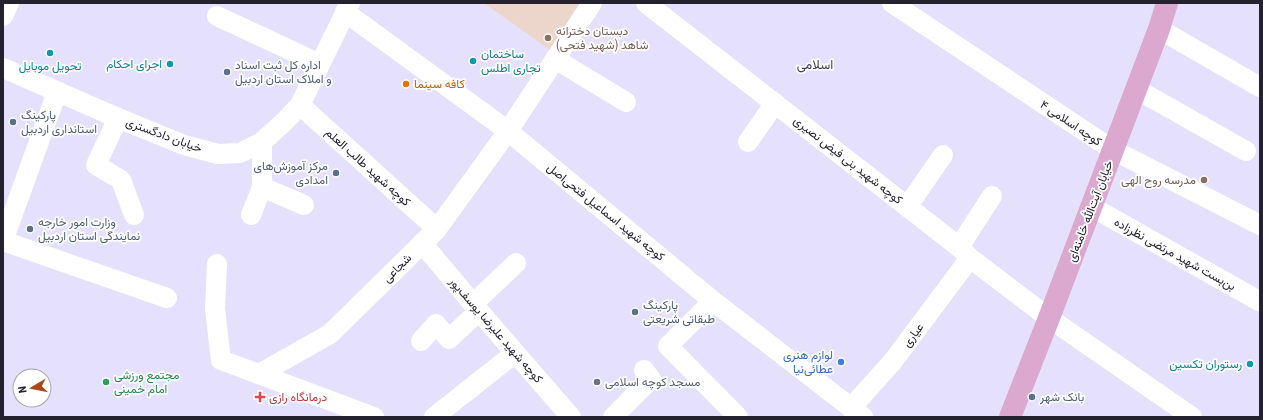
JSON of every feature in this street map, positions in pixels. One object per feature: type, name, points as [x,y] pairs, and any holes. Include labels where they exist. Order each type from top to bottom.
[{"type":"main road","name":"خیابان آیت‌الله خامنه‌ای","points":[[1010,417],[1092,206],[1159,29],[1167,3]]},
{"type":"street","points":[[3,16],[9,3]]},
{"type":"street","name":"شجاعی","points":[[259,374],[330,334],[437,229],[508,131],[592,3]]},
{"type":"street","name":"کوچه شهید بنی فیض نصیری","points":[[646,3],[1049,318],[1192,417]]},
{"type":"street","name":"کوچه اسلامی ۴","points":[[892,3],[1113,150],[1260,225]]},
{"type":"street","name":"خیابان دادگستری","points":[[3,68],[184,145],[218,154],[240,153],[262,142],[300,105],[348,8]]},
{"type":"street","name":"کوچه شهید اسماعیل فتحی‌اصل","points":[[348,8],[508,131],[713,301],[857,412]]},
{"type":"street","points":[[217,16],[320,64]]},
{"type":"street","points":[[1159,29],[1260,87]]},
{"type":"street","points":[[555,59],[626,102]]},
{"type":"street","points":[[3,209],[52,89]]},
{"type":"street","points":[[52,89],[3,241],[167,298]]},
{"type":"street","points":[[1136,89],[1246,151]]},
{"type":"street","points":[[748,142],[775,104]]},
{"type":"street","name":"کوچه شهید طالب العلم","points":[[300,105],[437,229]]},
{"type":"street","points":[[118,118],[96,165],[121,180],[134,215]]},
{"type":"street","points":[[250,215],[262,187],[262,142]]},
{"type":"street","points":[[908,207],[943,155]]},
{"type":"street","points":[[262,187],[304,205]]},
{"type":"street","name":"عیاری","points":[[857,412],[893,361],[964,253],[992,196]]},
{"type":"street","name":"بن‌بست شهید مرتضی نظرزاده","points":[[1092,206],[1259,301]]},
{"type":"street","name":"کوچه شهید علیرضا یوسف‌پور","points":[[422,243],[476,308],[571,417]]},
{"type":"street","points":[[421,340],[436,324],[449,339],[516,263]]},
{"type":"street","points":[[217,264],[215,309],[221,360],[374,417]]},
{"type":"street","points":[[713,301],[668,346],[738,417]]},
{"type":"street","points":[[434,417],[516,353]]},
{"type":"street","points":[[613,417],[651,379],[644,370]]},
{"type":"shaded area","name":"دبستان دخترانه شاهد (شهید فتحی)","points":[[484,3],[589,3],[553,52]]},
{"type":"place","name":"دبستان دخترانه شاهد (شهید فتحی)","points":[[548,38]]},
{"type":"place","name":"تحویل موبایل","points":[[50,53]]},
{"type":"place","name":"ساختمان تجاری اطلس","points":[[473,61]]},
{"type":"place","name":"اجرای احکام","points":[[170,64]]},
{"type":"place","name":"اداره کل ثبت اسناد و املاک استان اردبیل","points":[[227,72]]},
{"type":"place","name":"کافه سینما","points":[[406,84]]},
{"type":"place","name":"پارکینگ استانداری اردبیل","points":[[13,122]]},
{"type":"place","name":"مرکز آموزش‌های امدادی","points":[[336,173]]},
{"type":"place","name":"مدرسه روح الهی","points":[[1204,180]]},
{"type":"place","name":"وزارت امور خارجه نمایندگی استان اردبیل","points":[[30,229]]},
{"type":"place","name":"پارکینگ طبقاتی شریعتی","points":[[635,312]]},
{"type":"place","name":"لوازم هنری عطائی‌نیا","points":[[841,362]]},
{"type":"place","name":"رستوران تکسین","points":[[1250,364]]},
{"type":"place","name":"مجتمع ورزشی امام خمینی","points":[[106,382]]},
{"type":"place","name":"مسجد کوچه اسلامی","points":[[597,382]]},
{"type":"place","name":"درمانگاه رازی","points":[[260,397]]},
{"type":"place","name":"بانک شهر","points":[[1032,397]]},
{"type":"district","name":"اسلامی","points":[[815,64]]}]
